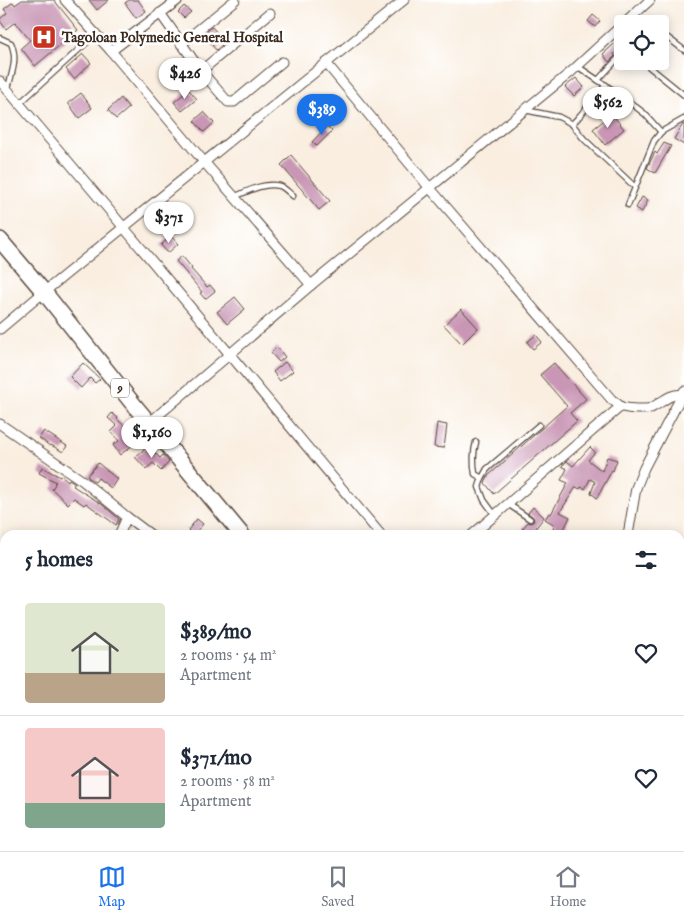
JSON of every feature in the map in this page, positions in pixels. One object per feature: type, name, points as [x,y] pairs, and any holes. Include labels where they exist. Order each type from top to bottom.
[{"type":"highway","name":"9","points":[[0,240],[238,530]]},
{"type":"street","points":[[65,0],[311,285]]},
{"type":"street","points":[[111,52],[178,0]]},
{"type":"street","points":[[181,44],[235,0]]},
{"type":"street","points":[[0,329],[404,0]]},
{"type":"street","points":[[633,15],[650,0]]},
{"type":"street","points":[[160,14],[201,71],[224,100],[230,103],[234,102],[282,62]]},
{"type":"street","points":[[201,71],[270,14]]},
{"type":"street","points":[[149,423],[311,285],[577,66],[614,32]]},
{"type":"street","points":[[326,63],[429,187],[606,393],[620,406],[649,408],[672,395],[684,393]]},
{"type":"street","points":[[0,81],[377,530]]},
{"type":"street","points":[[629,530],[636,488],[644,468],[684,393]]},
{"type":"street","points":[[478,530],[620,406]]},
{"type":"street","points":[[0,424],[83,481],[144,530]]},
{"type":"street","points":[[121,530],[127,517]]},
{"type":"lane","points":[[19,104],[96,34]]},
{"type":"lane","points":[[0,38],[11,42],[14,50],[14,67],[7,89]]},
{"type":"lane","points":[[669,39],[684,50]]},
{"type":"lane","points":[[598,80],[614,63]]},
{"type":"lane","points":[[577,66],[645,114],[661,132]]},
{"type":"lane","points":[[653,70],[684,95]]},
{"type":"lane","points":[[572,124],[606,85]]},
{"type":"lane","points":[[524,110],[559,117],[572,124],[584,139],[635,187]]},
{"type":"lane","points":[[628,205],[654,141],[661,132],[684,119]]},
{"type":"lane","points":[[234,197],[251,189],[267,185],[282,186],[293,196]]},
{"type":"lane","points":[[496,515],[484,500],[479,487],[482,478],[487,469],[538,425]]},
{"type":"lane","points":[[476,442],[472,457],[474,469],[475,474],[482,478]]},
{"type":"lane","points":[[508,504],[530,519]]},
{"type":"building","points":[[22,0],[54,0],[78,30],[35,66],[21,48],[30,40],[15,22],[6,29],[0,21],[7,13],[4,9],[13,2],[15,5]]},
{"type":"building","points":[[89,0],[109,0],[97,10]]},
{"type":"building","points":[[129,0],[138,0],[146,11],[136,18],[125,3]]},
{"type":"building","points":[[184,6],[191,12],[184,18],[178,12]]},
{"type":"building","points":[[593,15],[600,21],[595,27],[588,21]]},
{"type":"building","points":[[212,27],[219,35],[216,38],[222,45],[216,50],[203,34]]},
{"type":"building","points":[[614,44],[614,57],[609,62],[603,54]]},
{"type":"building","points":[[83,54],[91,63],[74,79],[66,69]]},
{"type":"building","points":[[576,78],[584,87],[574,96],[565,87]]},
{"type":"building","points":[[189,90],[197,99],[182,111],[174,102]]},
{"type":"building","points":[[81,93],[92,108],[79,118],[68,103]]},
{"type":"building","points":[[121,98],[129,108],[116,119],[108,110]]},
{"type":"building","points":[[316,108],[322,115],[314,122],[308,115]]},
{"type":"building","points":[[204,112],[214,123],[204,132],[194,121]]},
{"type":"building","points":[[612,114],[624,129],[605,145],[593,129]]},
{"type":"building","points":[[684,124],[684,145],[674,139]]},
{"type":"building","points":[[327,126],[332,131],[317,146],[312,142]]},
{"type":"building","points":[[664,143],[671,146],[655,173],[647,168],[655,152],[657,154]]},
{"type":"building","points":[[291,155],[330,201],[319,210],[281,165]]},
{"type":"building","points":[[642,197],[648,200],[642,212],[636,208]]},
{"type":"building","points":[[171,236],[178,244],[167,252],[161,245]]},
{"type":"building","points":[[182,256],[207,287],[210,285],[215,291],[205,299],[200,293],[202,292],[176,261]]},
{"type":"building","points":[[235,297],[245,309],[227,324],[217,312]]},
{"type":"building","points":[[461,309],[478,328],[462,344],[444,325]]},
{"type":"building","points":[[536,335],[542,342],[533,349],[527,342]]},
{"type":"building","points":[[277,347],[285,357],[279,362],[271,353]]},
{"type":"building","points":[[285,362],[293,371],[280,381],[273,372]]},
{"type":"building","points":[[83,363],[100,379],[95,383],[90,378],[81,388],[70,377]]},
{"type":"building","points":[[554,363],[586,399],[570,413],[577,421],[494,494],[485,483],[488,476],[567,406],[540,375]]},
{"type":"building","points":[[112,413],[138,441],[120,455],[113,445],[119,441],[111,432],[117,426],[108,418]]},
{"type":"building","points":[[437,423],[447,425],[444,448],[434,447]]},
{"type":"building","points":[[44,431],[67,446],[63,452],[39,438]]},
{"type":"building","points":[[148,446],[160,458],[163,455],[169,462],[161,471],[153,463],[146,469],[135,457]]},
{"type":"building","points":[[590,447],[595,452],[588,460],[602,471],[607,457],[617,460],[613,471],[597,498],[591,493],[595,482],[590,479],[585,489],[576,487],[560,512],[570,517],[564,529],[552,530],[555,525],[545,519],[549,513],[551,514],[568,483],[561,480],[567,469],[562,466],[567,461],[573,466]]},
{"type":"building","points":[[98,463],[117,479],[111,488],[98,478],[95,482],[87,476]]},
{"type":"building","points":[[42,467],[75,483],[73,486],[103,505],[119,519],[116,525],[86,503],[84,505],[74,498],[68,504],[52,489],[56,482],[39,473]]},
{"type":"building","points":[[533,507],[544,517],[535,529],[536,530],[522,529],[528,522],[534,521],[533,517],[528,513]]},
{"type":"building","points":[[197,519],[203,524],[198,530],[188,530]]},
{"type":"place","name":"Tagoloan Polymedic General Hospital","points":[[44,37]]}]
